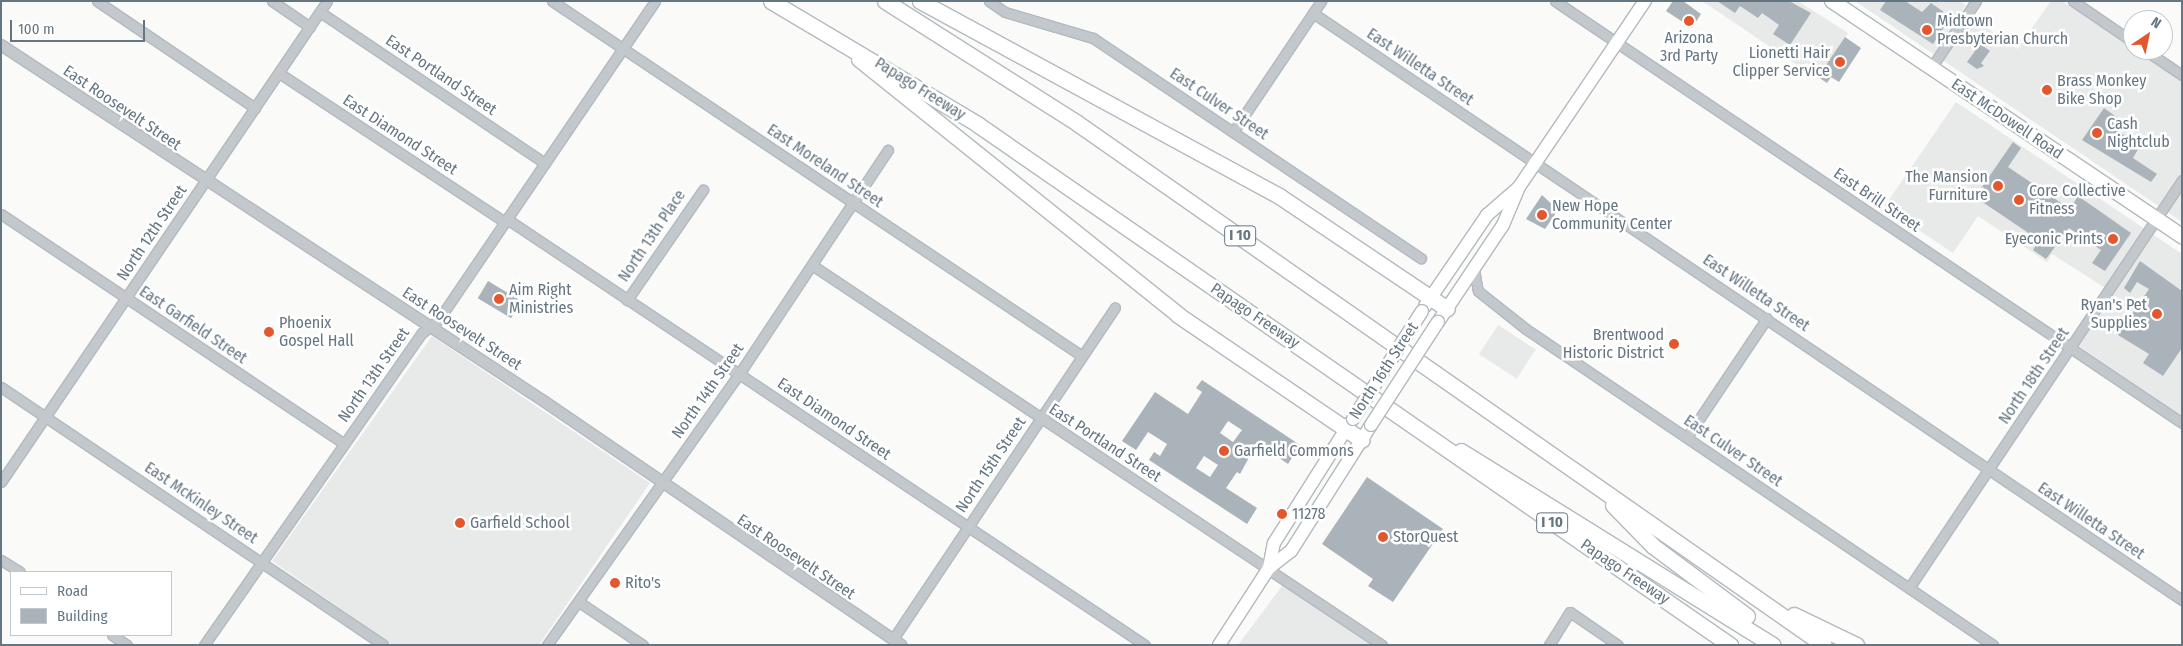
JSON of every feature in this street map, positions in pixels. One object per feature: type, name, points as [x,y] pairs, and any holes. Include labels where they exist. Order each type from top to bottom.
[{"type":"highway","name":"Papago Freeway","points":[[771,1],[834,36],[976,124],[1424,431],[1730,645]]},
{"type":"highway","name":"I 10","points":[[885,1],[1077,122],[1824,645]]},
{"type":"highway","points":[[920,1],[1262,186],[1447,309]]},
{"type":"highway","points":[[834,36],[897,93],[1007,175],[1158,299],[1350,424],[1362,440]]},
{"type":"highway","points":[[1424,431],[1483,462],[1773,645]]},
{"type":"highway","points":[[1589,480],[1653,546],[1787,645]]},
{"type":"highway","points":[[1756,597],[1856,645]]},
{"type":"main road","name":"North 16th Street","points":[[1219,645],[1269,568],[1291,551],[1438,322],[1504,225],[1519,187],[1535,162],[1645,1]]},
{"type":"main road","name":"East McDowell Road","points":[[1832,1],[2182,236]]},
{"type":"main road","name":"North 16th Street","points":[[1269,568],[1274,543],[1431,297],[1487,215],[1519,187]]},
{"type":"street","points":[[97,1],[254,108]]},
{"type":"street","points":[[272,1],[310,27]]},
{"type":"street","name":"North 12th Street","points":[[1,482],[327,1]]},
{"type":"street","name":"East Moreland Street","points":[[552,1],[1082,356]]},
{"type":"street","name":"North 13th Street","points":[[204,645],[344,444],[506,220],[655,1]]},
{"type":"street","name":"East Culver Street","points":[[989,1],[1005,12],[1082,32],[1421,258]]},
{"type":"street","points":[[1233,132],[1321,1]]},
{"type":"street","name":"East Brill Street","points":[[1555,1],[2182,424]]},
{"type":"street","points":[[1931,68],[1976,1]]},
{"type":"street","points":[[2073,1],[2123,35]]},
{"type":"street","name":"East Portland Street","points":[[320,12],[545,163]]},
{"type":"street","name":"East Willetta Street","points":[[1313,13],[1768,318],[2182,600]]},
{"type":"street","name":"East Roosevelt Street","points":[[1,45],[663,482],[897,642]]},
{"type":"street","points":[[2160,60],[2182,75]]},
{"type":"street","name":"East Diamond Street","points":[[279,73],[506,220],[1145,645]]},
{"type":"street","name":"North 14th Street","points":[[547,645],[739,374],[888,150]]},
{"type":"street","name":"North 18th Street","points":[[1909,588],[2182,180]]},
{"type":"street","name":"North 13th Place","points":[[627,300],[702,190]]},
{"type":"street","name":"East Garfield Street","points":[[1,214],[344,444]]},
{"type":"street","name":"East Portland Street","points":[[812,265],[1040,419],[1269,568],[1382,645]]},
{"type":"street","name":"East Culver Street","points":[[1474,269],[1474,283],[1483,295],[1687,437],[1993,645]]},
{"type":"street","name":"North 15th Street","points":[[897,642],[968,527],[1115,307]]},
{"type":"street","points":[[1687,437],[1768,318]]},
{"type":"street","name":"East McKinley Street","points":[[1,387],[383,645]]},
{"type":"street","points":[[1,560],[18,571]]},
{"type":"street","points":[[579,602],[642,645]]},
{"type":"street","points":[[1549,645],[1570,612],[1618,645]]},
{"type":"street","points":[[114,636],[127,645]]},
{"type":"shaded area","points":[[1702,1],[1798,1],[1848,33],[1818,79]]},
{"type":"shaded area","points":[[1855,1],[1960,1],[1966,5],[1962,10],[2017,49],[2051,1],[2062,1],[2123,42],[2123,60],[2149,60],[2182,82],[2182,222]]},
{"type":"shaded area","points":[[1956,102],[2182,254],[2182,416],[2079,346],[2113,293],[2052,254],[2047,262],[1978,216],[1953,253],[1884,207]]},
{"type":"shaded area","points":[[1498,325],[1536,350],[1517,379],[1479,354]]},
{"type":"shaded area","name":"Garfield School","points":[[432,336],[650,483],[539,645],[393,645],[272,561]]},
{"type":"shaded area","points":[[1282,586],[1287,587],[1371,645],[1238,645]]},
{"type":"building","name":"Arizona 3rd Party","points":[[1673,1],[1683,1],[1701,14],[1692,28],[1666,11]]},
{"type":"building","points":[[1717,1],[1789,1],[1811,13],[1790,45],[1773,34],[1779,25],[1762,13],[1758,18],[1740,6],[1735,13]]},
{"type":"building","name":"Midtown Presbyterian Church","points":[[1886,1],[1905,1],[1922,12],[1931,3],[1951,17],[1933,44],[1880,10]]},
{"type":"building","name":"Lionetti Hair Clipper Service","points":[[1845,37],[1861,48],[1839,82],[1831,77],[1827,83],[1818,77]]},
{"type":"building","points":[[1980,44],[1990,51],[1981,63],[1984,66],[1977,69],[1967,62]]},
{"type":"building","points":[[2104,108],[2118,118],[2112,127],[2140,146],[2133,158],[2157,174],[2151,182],[2082,140]]},
{"type":"building","points":[[2013,142],[2021,148],[2008,167],[2070,209],[2078,196],[2131,233],[2105,271],[2092,263],[2101,250],[2069,228],[2046,259],[2033,250],[2039,240],[1975,197]]},
{"type":"building","name":"New Hope Community Center","points":[[1542,195],[1558,210],[1545,229],[1526,219]]},
{"type":"building","name":"Ryan's Pet Supplies","points":[[2140,261],[2182,291],[2182,348],[2163,376],[2143,363],[2149,354],[2118,335],[2149,289],[2137,282],[2130,293],[2124,288]]},
{"type":"building","name":"Aim Right Ministries","points":[[488,281],[521,301],[511,318],[478,298]]},
{"type":"building","name":"Garfield Commons","points":[[1202,380],[1300,445],[1288,464],[1257,443],[1240,474],[1237,472],[1226,488],[1257,508],[1247,524],[1149,460],[1154,452],[1160,456],[1167,444],[1148,432],[1136,450],[1122,441],[1155,392],[1188,414],[1202,392],[1196,388]],"holes":[[[1228,421],[1242,430],[1233,442],[1220,433]],[[1204,456],[1218,465],[1210,477],[1196,468]]]},
{"type":"building","name":"StorQuest","points":[[1367,477],[1443,529],[1393,602],[1368,586],[1373,579],[1322,544]]},
{"type":"place","name":"Arizona 3rd Party","points":[[1689,21]]},
{"type":"place","name":"Midtown Presbyterian Church","points":[[1927,30]]},
{"type":"place","name":"Lionetti Hair Clipper Service","points":[[1840,62]]},
{"type":"place","name":"Brass Monkey Bike Shop","points":[[2047,90]]},
{"type":"place","name":"Cash Nightclub","points":[[2097,133]]},
{"type":"place","name":"The Mansion Furniture","points":[[1998,186]]},
{"type":"place","name":"Core Collective Fitness","points":[[2019,200]]},
{"type":"place","name":"New Hope Community Center","points":[[1542,215]]},
{"type":"place","name":"Eyeconic Prints","points":[[2113,239]]},
{"type":"place","name":"Aim Right Ministries","points":[[499,299]]},
{"type":"place","name":"Ryan's Pet Supplies","points":[[2157,314]]},
{"type":"place","name":"Phoenix Gospel Hall","points":[[269,332]]},
{"type":"place","name":"Brentwood Historic District","points":[[1674,344]]},
{"type":"place","name":"Garfield Commons","points":[[1224,451]]},
{"type":"place","name":"11278","points":[[1282,514]]},
{"type":"place","name":"Garfield School","points":[[460,523]]},
{"type":"place","name":"StorQuest","points":[[1383,537]]},
{"type":"place","name":"Rito's","points":[[615,583]]}]
